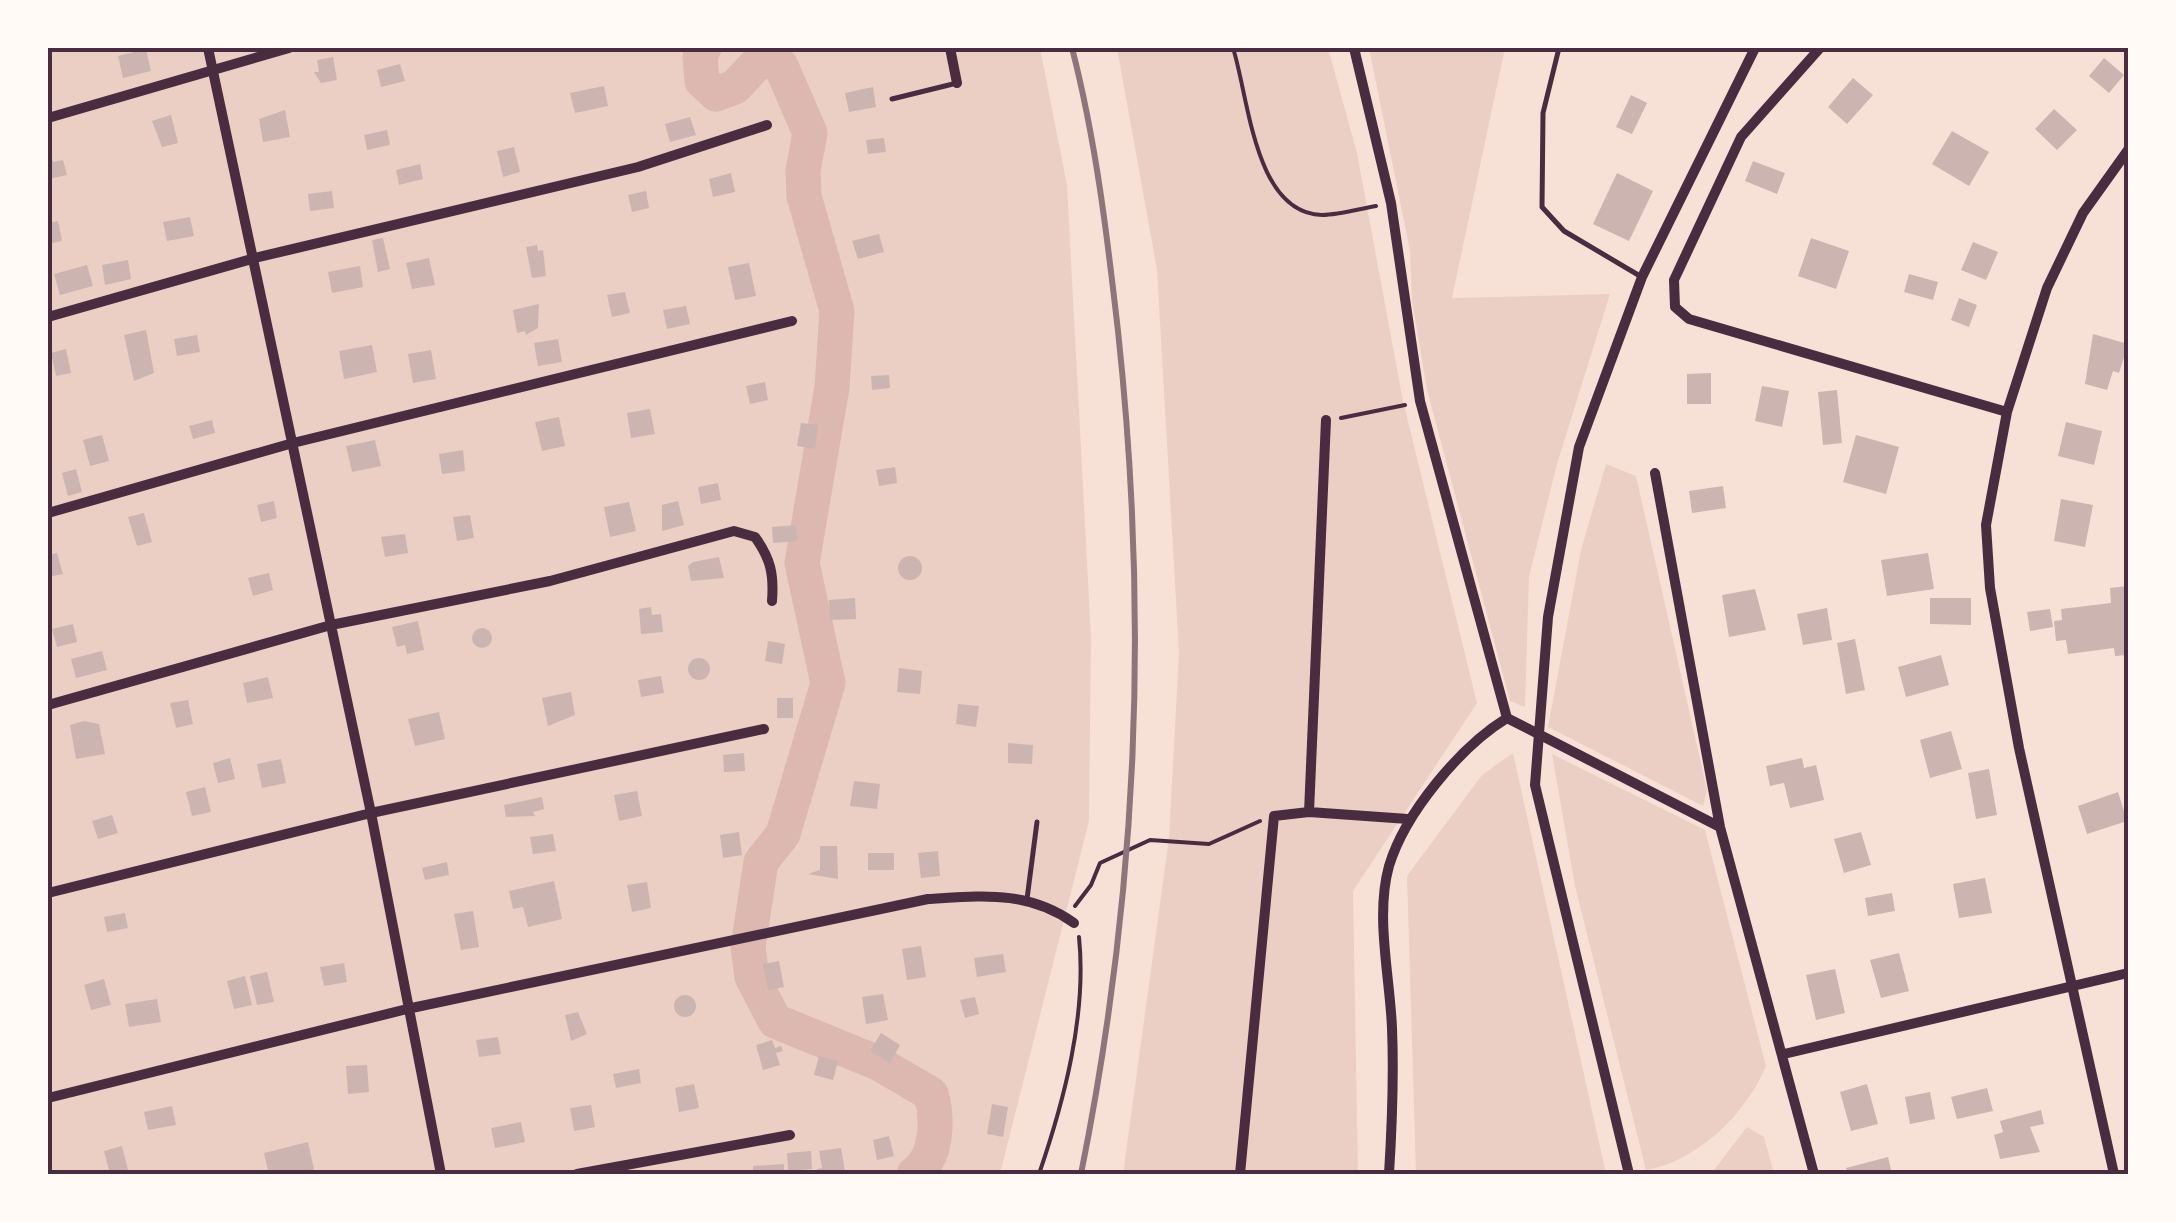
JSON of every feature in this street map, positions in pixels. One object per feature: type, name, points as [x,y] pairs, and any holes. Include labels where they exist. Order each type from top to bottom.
[{"type":"street","points":[[208,48],[371,813],[440,1174]]},
{"type":"street","points":[[48,118],[289,48]]},
{"type":"street","points":[[950,48],[957,83]]},
{"type":"street","points":[[1354,48],[1390,203],[1420,401],[1507,718]]},
{"type":"street","points":[[1629,1174],[1535,785],[1548,618],[1579,447],[1642,277],[1755,48]]},
{"type":"street","points":[[1820,48],[1741,136],[1671,294],[1674,307],[1689,319],[2007,412]]},
{"type":"street","points":[[48,318],[255,258],[638,167],[767,124]]},
{"type":"street","points":[[2114,1174],[2019,748],[1990,588],[1986,524],[2007,412],[2047,288],[2083,212],[2128,150]]},
{"type":"street","points":[[48,513],[293,443],[792,321]]},
{"type":"street","points":[[1309,812],[1326,420]]},
{"type":"street","points":[[1655,473],[1720,827],[1814,1174]]},
{"type":"street","points":[[48,704],[331,625],[550,581],[734,532],[756,537],[765,551],[774,573],[772,601]]},
{"type":"street","points":[[1507,718],[1720,827]]},
{"type":"street","points":[[1390,1174],[1392,1030],[1384,912],[1388,869],[1408,819],[1483,732],[1507,718]]},
{"type":"street","points":[[48,893],[371,813],[764,730]]},
{"type":"street","points":[[1240,1174],[1274,816],[1309,812],[1408,819]]},
{"type":"street","points":[[48,1098],[407,1008],[928,899],[1027,899],[1049,905],[1070,920]]},
{"type":"street","points":[[1784,1054],[2128,972]]},
{"type":"street","points":[[578,1174],[790,1135]]},
{"type":"lane","points":[[1559,48],[1542,114],[1542,207],[1564,231],[1642,277]]},
{"type":"lane","points":[[892,100],[957,83]]},
{"type":"lane","points":[[1027,899],[1037,822]]},
{"type":"path","points":[[1233,48],[1266,174],[1282,199],[1302,212],[1323,215],[1390,203]]},
{"type":"path","points":[[1326,420],[1374,414],[1420,401]]},
{"type":"path","points":[[1040,1174],[1066,1085],[1078,992],[1080,939],[1070,920],[1100,863],[1150,840],[1209,844],[1274,816]]},
{"type":"shaded area","points":[[48,48],[1040,48],[1067,185],[1091,637],[1089,821],[1000,1174],[48,1174]]},
{"type":"shaded area","points":[[1117,48],[1328,48],[1357,153],[1403,401],[1477,703],[1353,891],[1358,1174],[1123,1174],[1169,838],[1179,653],[1157,270]]},
{"type":"shaded area","points":[[1369,48],[1505,48],[1452,298],[1610,294],[1557,464],[1529,577],[1525,707],[1510,701],[1427,390],[1412,300],[1410,251]]},
{"type":"shaded area","points":[[1606,464],[1636,476],[1707,790],[1703,806],[1548,727],[1581,550]]},
{"type":"shaded area","points":[[1513,753],[1606,1174],[1416,1174],[1407,876],[1482,775]]},
{"type":"shaded area","points":[[1552,754],[1705,830],[1766,1066],[1746,1101],[1718,1133],[1684,1157],[1646,1170],[1575,886]]},
{"type":"shaded area","points":[[1747,1127],[1764,1137],[1774,1174],[1711,1174]]},
{"type":"building","points":[[146,49],[151,71],[123,78],[118,56]]},
{"type":"building","points":[[333,57],[337,80],[321,83],[314,72],[319,72],[317,60]]},
{"type":"building","points":[[2104,58],[2124,75],[2109,93],[2089,76]]},
{"type":"building","points":[[400,64],[405,81],[381,87],[377,70]]},
{"type":"building","points":[[1853,78],[1873,95],[1847,124],[1828,107]]},
{"type":"building","points":[[604,86],[608,106],[575,113],[570,93]]},
{"type":"building","points":[[873,87],[876,107],[849,112],[845,93]]},
{"type":"building","points":[[1631,95],[1647,103],[1632,134],[1616,127]]},
{"type":"building","points":[[2054,109],[2077,130],[2057,150],[2035,129]]},
{"type":"building","points":[[285,110],[290,137],[263,142],[259,119]]},
{"type":"building","points":[[171,115],[178,143],[162,147],[152,121]]},
{"type":"building","points":[[690,117],[696,135],[670,142],[665,124]]},
{"type":"building","points":[[387,130],[390,145],[367,150],[364,135]]},
{"type":"building","points":[[1952,131],[1989,152],[1969,186],[1932,164]]},
{"type":"building","points":[[884,138],[886,152],[868,154],[866,140]]},
{"type":"building","points":[[48,145],[53,162],[63,160],[67,175],[48,179]]},
{"type":"building","points":[[514,147],[520,172],[503,177],[497,151]]},
{"type":"building","points":[[1753,161],[1785,173],[1777,194],[1745,181]]},
{"type":"building","points":[[420,164],[423,179],[399,185],[396,170]]},
{"type":"building","points":[[731,173],[735,192],[713,197],[709,179]]},
{"type":"building","points":[[1617,173],[1653,191],[1629,241],[1593,224]]},
{"type":"building","points":[[332,191],[334,208],[310,211],[308,194]]},
{"type":"building","points":[[646,191],[649,208],[632,212],[628,195]]},
{"type":"building","points":[[190,217],[194,236],[167,241],[163,222]]},
{"type":"building","points":[[58,221],[62,241],[48,244],[48,223]]},
{"type":"building","points":[[879,234],[884,252],[858,259],[852,241]]},
{"type":"building","points":[[383,238],[390,269],[378,272],[372,240]]},
{"type":"building","points":[[1811,238],[1849,251],[1836,289],[1798,276]]},
{"type":"building","points":[[1973,242],[1998,252],[1986,280],[1961,270]]},
{"type":"building","points":[[537,245],[538,251],[543,250],[546,276],[532,278],[526,247]]},
{"type":"building","points":[[429,258],[435,285],[412,289],[406,263]]},
{"type":"building","points":[[128,260],[131,279],[105,285],[102,265]]},
{"type":"building","points":[[749,263],[756,296],[735,300],[728,267]]},
{"type":"building","points":[[87,265],[93,286],[60,295],[54,274]]},
{"type":"building","points":[[360,266],[363,287],[332,293],[328,272]]},
{"type":"building","points":[[1909,274],[1938,282],[1933,300],[1904,292]]},
{"type":"building","points":[[625,292],[630,313],[612,317],[607,295]]},
{"type":"building","points":[[1959,298],[1977,305],[1969,327],[1951,320]]},
{"type":"building","points":[[539,304],[538,328],[526,335],[525,331],[517,333],[513,310]]},
{"type":"building","points":[[686,306],[690,324],[667,329],[663,310]]},
{"type":"building","points":[[146,330],[154,373],[134,381],[124,335]]},
{"type":"building","points":[[2093,334],[2128,344],[2119,373],[2113,371],[2107,390],[2085,384]]},
{"type":"building","points":[[197,335],[200,352],[177,356],[174,339]]},
{"type":"building","points":[[558,339],[562,362],[538,366],[534,343]]},
{"type":"building","points":[[372,345],[377,372],[344,379],[339,351]]},
{"type":"building","points":[[66,349],[71,373],[56,376],[51,353]]},
{"type":"building","points":[[431,350],[436,379],[413,383],[408,354]]},
{"type":"building","points":[[1711,373],[1711,404],[1687,404],[1687,374]]},
{"type":"building","points":[[889,375],[890,388],[872,390],[871,376]]},
{"type":"building","points":[[765,382],[768,400],[750,404],[746,386]]},
{"type":"building","points":[[1762,386],[1789,391],[1782,427],[1755,421]]},
{"type":"building","points":[[1837,390],[1842,443],[1823,445],[1818,392]]},
{"type":"building","points":[[650,409],[655,434],[631,438],[627,413]]},
{"type":"building","points":[[559,417],[565,446],[542,451],[535,422]]},
{"type":"building","points":[[212,420],[215,433],[193,439],[189,426]]},
{"type":"building","points":[[2066,422],[2102,431],[2094,465],[2058,456]]},
{"type":"building","points":[[801,423],[818,425],[815,449],[797,446]]},
{"type":"building","points":[[102,435],[109,461],[90,466],[83,440]]},
{"type":"building","points":[[1856,435],[1899,447],[1886,494],[1843,482]]},
{"type":"building","points":[[375,440],[381,466],[352,472],[346,446]]},
{"type":"building","points":[[463,450],[465,471],[442,474],[439,454]]},
{"type":"building","points":[[895,467],[897,483],[879,486],[876,470]]},
{"type":"building","points":[[76,469],[82,492],[68,496],[62,473]]},
{"type":"building","points":[[718,483],[721,500],[701,504],[698,487]]},
{"type":"building","points":[[1723,486],[1726,508],[1692,513],[1689,491]]},
{"type":"building","points":[[2061,499],[2093,505],[2085,547],[2054,541]]},
{"type":"building","points":[[274,501],[277,518],[261,522],[257,505]]},
{"type":"building","points":[[678,501],[684,525],[662,531],[662,505]]},
{"type":"building","points":[[629,502],[636,531],[610,537],[604,507]]},
{"type":"building","points":[[144,513],[152,542],[137,546],[128,517]]},
{"type":"building","points":[[470,515],[474,538],[457,541],[453,517]]},
{"type":"building","points":[[796,525],[797,541],[773,543],[772,527]]},
{"type":"building","points":[[405,534],[408,553],[385,557],[381,537]]},
{"type":"building","points":[[57,553],[63,574],[48,577],[48,555]]},
{"type":"building","points":[[1928,553],[1934,589],[1887,596],[1881,560]]},
{"type":"building","points":[[910,556],[922,568],[910,580],[898,568]]},
{"type":"building","points":[[719,557],[724,578],[691,581],[688,566]]},
{"type":"building","points":[[269,573],[273,590],[253,596],[248,578]]},
{"type":"building","points":[[2128,586],[2128,655],[2115,656],[2114,648],[2068,654],[2066,640],[2056,641],[2054,621],[2062,620],[2061,609],[2111,603],[2110,588]]},
{"type":"building","points":[[1755,589],[1766,630],[1729,637],[1722,595]]},
{"type":"building","points":[[855,598],[856,619],[830,620],[829,600]]},
{"type":"building","points":[[1930,598],[1971,598],[1971,625],[1930,624]]},
{"type":"building","points":[[651,607],[652,615],[661,614],[663,632],[641,634],[639,609]]},
{"type":"building","points":[[1827,608],[1832,640],[1803,645],[1797,614]]},
{"type":"building","points":[[2050,609],[2053,627],[2030,631],[2027,612]]},
{"type":"building","points":[[418,621],[424,650],[407,654],[405,645],[397,647],[392,627]]},
{"type":"building","points":[[73,624],[77,642],[57,647],[52,629]]},
{"type":"building","points":[[482,628],[492,638],[482,648],[472,638]]},
{"type":"building","points":[[1855,639],[1865,690],[1846,694],[1837,643]]},
{"type":"building","points":[[768,641],[785,644],[782,664],[765,661]]},
{"type":"building","points":[[102,651],[107,670],[76,678],[71,659]]},
{"type":"building","points":[[1941,655],[1949,685],[1906,697],[1898,667]]},
{"type":"building","points":[[699,658],[707,661],[707,677],[699,680],[691,677],[688,669],[691,661]]},
{"type":"building","points":[[899,668],[922,671],[920,694],[897,692]]},
{"type":"building","points":[[661,676],[664,693],[641,697],[638,680]]},
{"type":"building","points":[[268,677],[273,698],[247,703],[243,683]]},
{"type":"building","points":[[571,692],[575,715],[548,726],[542,698]]},
{"type":"building","points":[[777,698],[793,698],[793,718],[777,718]]},
{"type":"building","points":[[188,700],[193,724],[176,728],[170,703]]},
{"type":"building","points":[[958,704],[979,706],[976,727],[956,724]]},
{"type":"building","points":[[439,712],[445,739],[415,746],[408,719]]},
{"type":"building","points":[[84,721],[99,724],[105,754],[76,759],[70,725]]},
{"type":"building","points":[[1951,731],[1962,769],[1930,778],[1920,740]]},
{"type":"building","points":[[1008,743],[1033,745],[1032,764],[1008,763]]},
{"type":"building","points":[[744,753],[745,771],[724,772],[723,755]]},
{"type":"building","points":[[230,758],[235,779],[218,783],[213,763]]},
{"type":"building","points":[[1802,758],[1804,768],[1816,765],[1824,800],[1790,808],[1784,783],[1770,786],[1766,766]]},
{"type":"building","points":[[281,759],[286,783],[262,788],[257,764]]},
{"type":"building","points":[[1989,769],[1997,815],[1976,819],[1968,773]]},
{"type":"building","points":[[854,781],[880,784],[877,809],[850,806]]},
{"type":"building","points":[[205,787],[211,812],[192,816],[186,792]]},
{"type":"building","points":[[637,791],[642,816],[619,821],[614,795]]},
{"type":"building","points":[[2118,792],[2127,821],[2087,834],[2078,806]]},
{"type":"building","points":[[542,797],[544,809],[533,812],[535,816],[506,817],[504,805]]},
{"type":"building","points":[[112,815],[118,833],[98,839],[92,821]]},
{"type":"building","points":[[739,832],[742,855],[723,858],[720,835]]},
{"type":"building","points":[[1861,832],[1871,865],[1844,873],[1834,839]]},
{"type":"building","points":[[553,834],[556,851],[533,854],[530,837]]},
{"type":"building","points":[[820,846],[837,846],[838,879],[808,874],[820,870]]},
{"type":"building","points":[[938,851],[940,876],[921,878],[918,853]]},
{"type":"building","points":[[868,853],[894,853],[894,870],[868,870]]},
{"type":"building","points":[[447,862],[449,875],[425,880],[422,868]]},
{"type":"building","points":[[1985,878],[1992,913],[1959,918],[1953,884]]},
{"type":"building","points":[[554,881],[562,919],[528,927],[523,907],[513,909],[509,891]]},
{"type":"building","points":[[647,882],[651,908],[632,912],[627,885]]},
{"type":"building","points":[[1892,893],[1895,911],[1868,916],[1865,898]]},
{"type":"building","points":[[473,911],[479,947],[461,950],[454,914]]},
{"type":"building","points":[[125,913],[128,928],[107,932],[104,917]]},
{"type":"building","points":[[921,946],[926,977],[907,980],[902,949]]},
{"type":"building","points":[[1899,953],[1909,991],[1881,998],[1870,960]]},
{"type":"building","points":[[1003,954],[1006,972],[977,977],[974,958]]},
{"type":"building","points":[[779,961],[784,987],[768,990],[763,964]]},
{"type":"building","points":[[344,963],[347,982],[324,986],[320,967]]},
{"type":"building","points":[[1835,969],[1845,1013],[1816,1020],[1806,975]]},
{"type":"building","points":[[267,972],[274,1002],[257,1005],[250,976]]},
{"type":"building","points":[[245,976],[252,1005],[234,1009],[227,981]]},
{"type":"building","points":[[104,979],[111,1005],[91,1010],[84,985]]},
{"type":"building","points":[[883,994],[888,1020],[866,1024],[862,997]]},
{"type":"building","points":[[685,995],[693,998],[693,1014],[685,1017],[677,1014],[674,1006],[677,998]]},
{"type":"building","points":[[975,997],[979,1014],[965,1018],[960,1000]]},
{"type":"building","points":[[157,999],[161,1022],[129,1027],[125,1004]]},
{"type":"building","points":[[578,1012],[587,1034],[571,1041],[565,1015]]},
{"type":"building","points":[[881,1033],[900,1045],[890,1063],[870,1051]]},
{"type":"building","points":[[498,1037],[501,1054],[479,1057],[476,1040]]},
{"type":"building","points":[[772,1040],[775,1048],[781,1046],[783,1051],[776,1053],[780,1065],[763,1070],[756,1045]]},
{"type":"building","points":[[819,1056],[838,1061],[833,1080],[814,1075]]},
{"type":"building","points":[[367,1065],[369,1092],[348,1094],[346,1066]]},
{"type":"building","points":[[639,1069],[641,1083],[616,1088],[613,1074]]},
{"type":"building","points":[[694,1084],[699,1108],[679,1112],[675,1088]]},
{"type":"building","points":[[1867,1084],[1878,1124],[1851,1131],[1840,1092]]},
{"type":"building","points":[[1987,1088],[1993,1111],[1957,1119],[1951,1097]]},
{"type":"building","points":[[1930,1092],[1935,1119],[1910,1124],[1905,1097]]},
{"type":"building","points":[[992,1104],[1008,1107],[1003,1137],[987,1134]]},
{"type":"building","points":[[591,1105],[595,1127],[574,1131],[570,1108]]},
{"type":"building","points":[[172,1106],[176,1125],[148,1130],[144,1112]]},
{"type":"building","points":[[2041,1110],[2044,1124],[2030,1127],[2040,1152],[2000,1159],[1994,1135],[2003,1132],[2000,1121]]},
{"type":"building","points":[[521,1122],[525,1142],[495,1148],[491,1128]]},
{"type":"building","points":[[889,1136],[894,1156],[877,1160],[873,1140]]},
{"type":"building","points":[[308,1142],[315,1174],[261,1174],[268,1171],[264,1153]]},
{"type":"building","points":[[122,1146],[128,1170],[110,1174],[104,1151]]},
{"type":"building","points":[[841,1148],[845,1171],[817,1174],[817,1169],[822,1168],[819,1151]]},
{"type":"building","points":[[811,1151],[812,1169],[788,1171],[787,1153]]},
{"type":"building","points":[[1888,1157],[1892,1174],[1848,1174],[1846,1168]]},
{"type":"building","points":[[784,1164],[784,1174],[753,1174],[753,1166]]},
{"type":"waterway","points":[[704,48],[700,56],[702,81],[716,94],[735,87],[763,57],[781,66],[810,133],[803,171],[804,196],[837,311],[832,387],[802,563],[828,683],[783,834],[761,862],[748,947],[752,977],[775,1021],[878,1063],[931,1094],[935,1114],[932,1148],[914,1174]]},
{"type":"railway","points":[[1072,48],[1094,153],[1118,331],[1128,438],[1135,649],[1126,858],[1115,963],[1081,1174]]}]
